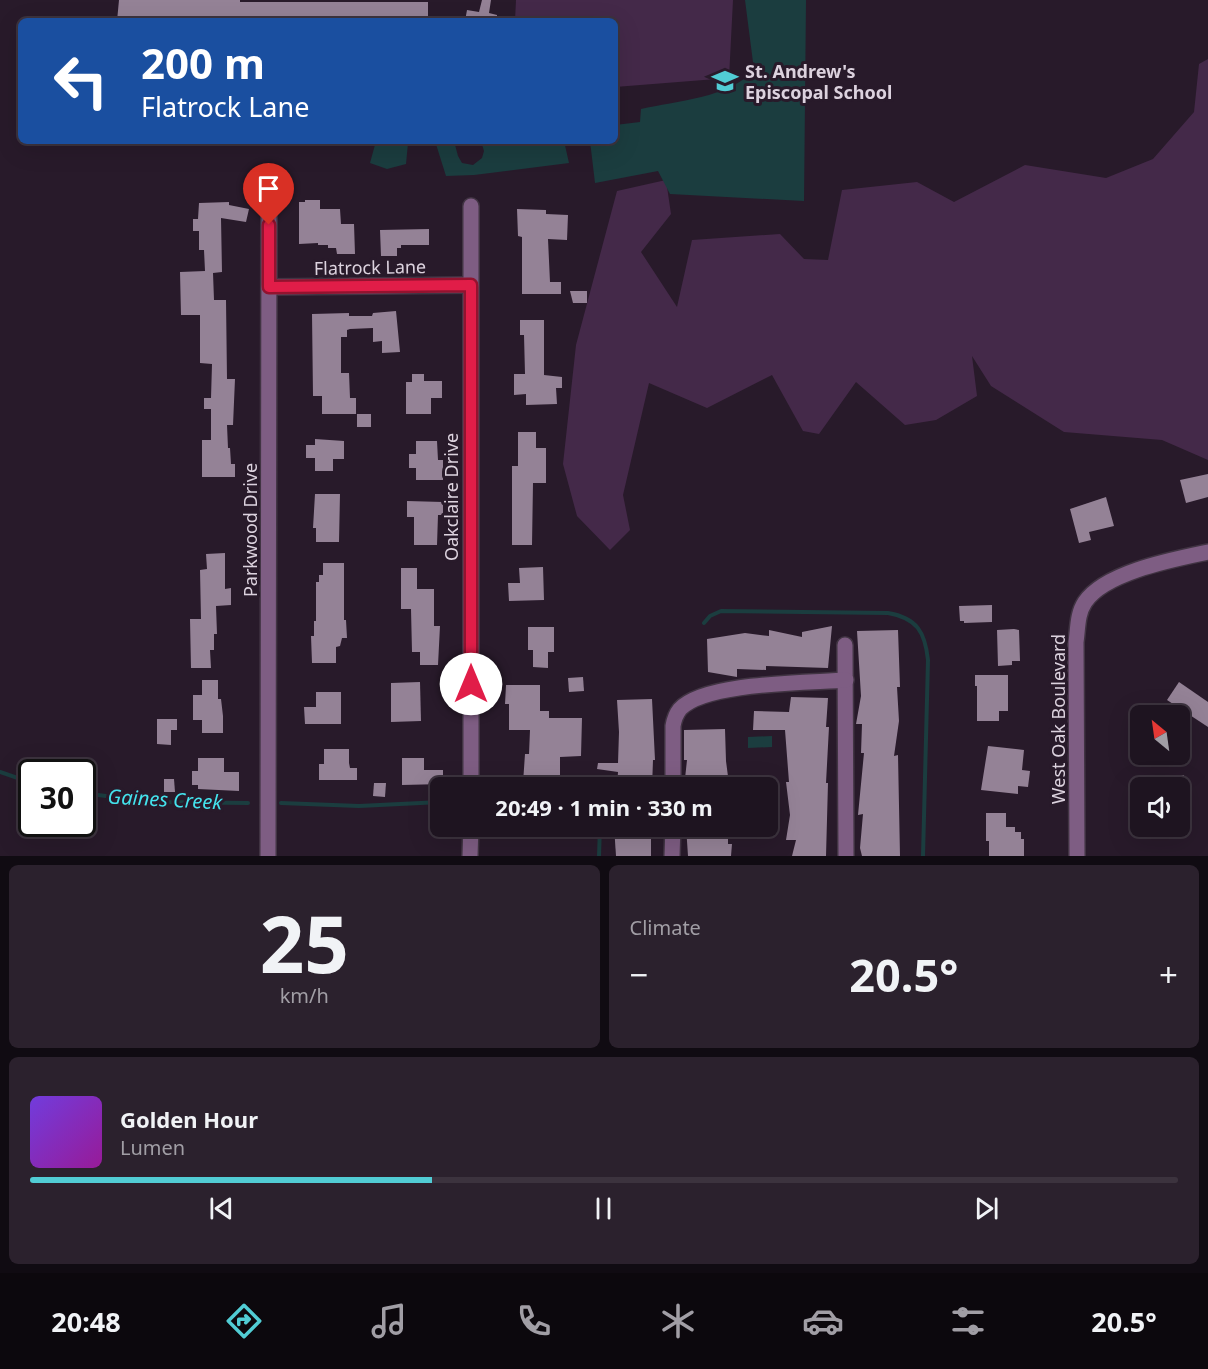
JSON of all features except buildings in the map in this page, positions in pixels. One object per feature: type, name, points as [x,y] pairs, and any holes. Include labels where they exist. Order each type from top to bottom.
[{"type":"street","name":"Parkwood Drive","points":[[268,856],[269,204]]},
{"type":"street","name":"Oakclaire Drive","points":[[471,206],[471,777]]},
{"type":"street","name":"Flatrock Lane","points":[[269,287],[471,285]]},
{"type":"street","name":"West Oak Boulevard","points":[[1077,856],[1076,642],[1079,616],[1085,601],[1098,589],[1122,576],[1159,562],[1208,552]]},
{"type":"street","points":[[845,645],[846,856]]},
{"type":"street","points":[[673,777],[673,726],[680,709],[689,703],[702,696],[729,689],[846,680]]},
{"type":"street","points":[[470,856],[471,837]]},
{"type":"street","points":[[672,856],[673,837]]},
{"type":"shaded area","points":[[516,0],[733,0],[729,78],[618,87],[618,18],[515,18]]},
{"type":"shaded area","points":[[745,0],[806,0],[804,201],[670,194],[658,171],[595,183],[590,144],[618,144],[618,125],[640,122],[641,109],[716,93],[731,87],[754,70]]},
{"type":"shaded area","points":[[1208,59],[1208,460],[1162,440],[1064,432],[991,386],[972,356],[977,396],[936,420],[905,425],[856,382],[819,434],[803,431],[772,375],[707,408],[649,383],[623,495],[630,530],[610,550],[577,516],[563,464],[576,345],[617,191],[666,180],[671,214],[641,252],[677,307],[692,240],[780,234],[804,259],[828,260],[842,190],[917,182],[954,202],[1025,165],[1106,178],[1153,159],[1194,112],[1199,64]]},
{"type":"shaded area","points":[[375,144],[408,144],[406,164],[387,169],[370,163]]},
{"type":"shaded area","points":[[436,144],[455,144],[462,163],[473,165],[482,158],[484,151],[482,144],[565,144],[569,163],[474,175],[446,176]]},
{"type":"shaded area","points":[[772,736],[772,747],[748,748],[748,737]]},
{"type":"waterway","points":[[704,623],[710,616],[721,611],[888,613],[898,615],[918,628],[925,642],[928,660],[923,856]]},
{"type":"waterway","name":"Gaines Creek","points":[[0,772],[18,778]]},
{"type":"waterway","name":"Gaines Creek","points":[[96,795],[154,802],[248,803]]},
{"type":"waterway","name":"Gaines Creek","points":[[281,803],[359,806],[430,803]]},
{"type":"waterway","name":"Gaines Creek","points":[[599,856],[600,837]]},
{"type":"place","name":"St. Andrew's Episcopal School","points":[[725,81]]},
{"type":"route","points":[[269,225],[269,287],[471,285],[471,684]]}]
